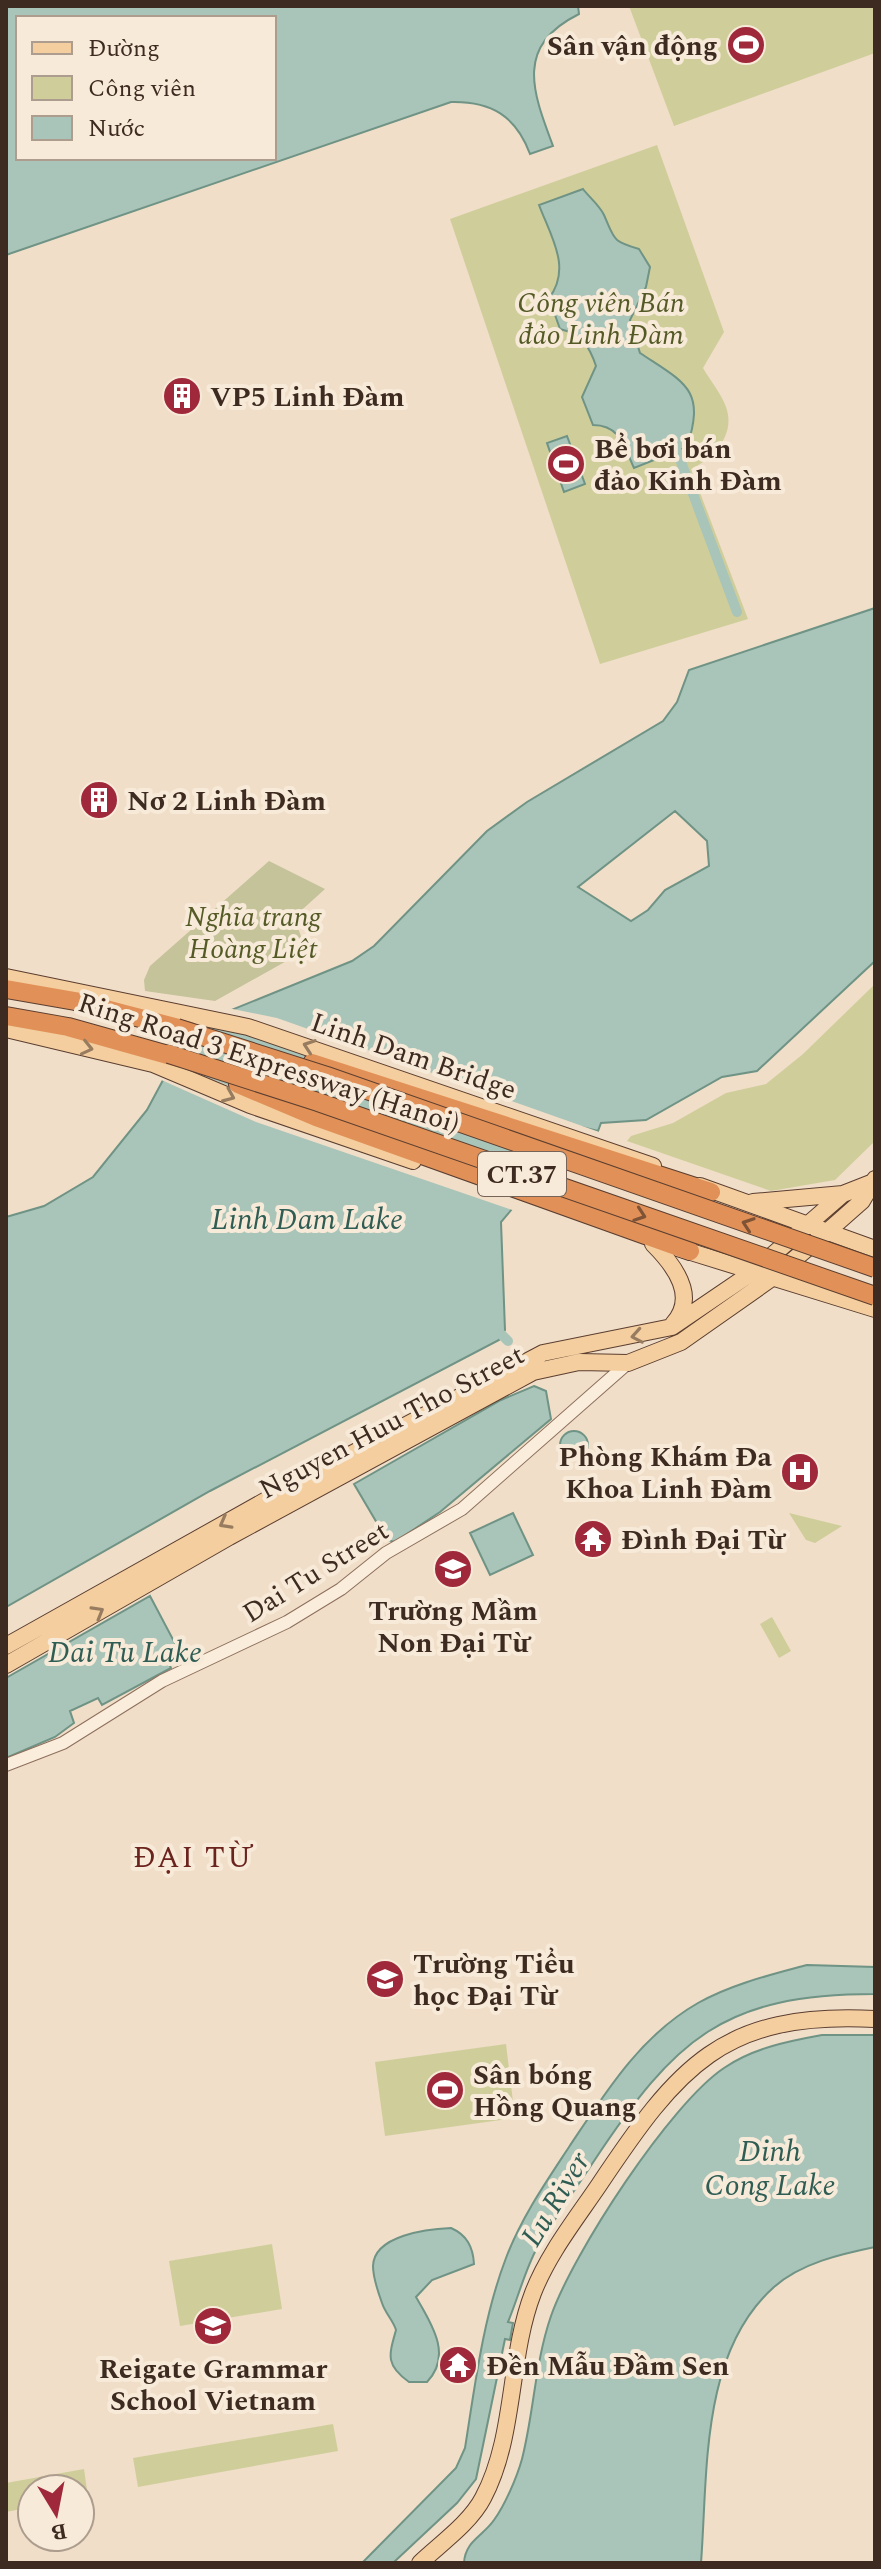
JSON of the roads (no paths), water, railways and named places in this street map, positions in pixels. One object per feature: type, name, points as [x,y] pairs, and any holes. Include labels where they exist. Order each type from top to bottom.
[{"type":"highway","name":"Ring Road 3 Expressway (Hanoi)","points":[[6,989],[182,1021],[875,1268]]},
{"type":"highway","name":"Ring Road 3 Expressway (Hanoi)","points":[[6,1016],[68,1027],[163,1059],[318,1102],[875,1296]]},
{"type":"highway","points":[[182,1021],[711,1192]]},
{"type":"highway","points":[[163,1059],[690,1251]]},
{"type":"main road","name":"Linh Dam Bridge","points":[[6,977],[182,1021],[301,1043],[621,1153],[711,1192],[875,1249]]},
{"type":"main road","points":[[6,1029],[163,1059],[250,1105],[653,1244],[690,1251],[772,1278],[808,1285],[875,1309]]},
{"type":"main road","name":"Nguyen Huu Tho Street","points":[[6,1665],[307,1486],[543,1353],[667,1329],[753,1272],[843,1194],[873,1181]]},
{"type":"main road","name":"Nguyen Huu Tho Street","points":[[6,1646],[307,1486],[533,1372],[558,1365],[628,1363],[681,1342],[772,1278],[862,1201],[873,1181]]},
{"type":"main road","points":[[745,1202],[843,1194]]},
{"type":"main road","points":[[653,1244],[682,1284],[683,1311],[667,1329]]},
{"type":"main road","points":[[420,2563],[481,2501],[497,2459],[522,2329],[533,2291],[552,2255],[663,2094],[703,2058],[750,2034],[802,2020],[875,2019]]},
{"type":"street","points":[[780,1249],[799,1255]]},
{"type":"street","points":[[583,1402],[597,1373],[591,1362]]},
{"type":"street","name":"Dai Tu Street","points":[[6,1765],[63,1743],[162,1681],[287,1622],[341,1589],[386,1553],[462,1509],[628,1363]]},
{"type":"water","points":[[6,6],[578,6],[579,14],[545,40],[537,55],[534,71],[539,106],[553,146],[530,154],[517,130],[500,113],[478,104],[451,102],[6,255]]},
{"type":"water","points":[[583,189],[602,212],[616,238],[639,249],[650,267],[646,287],[630,320],[640,353],[680,381],[692,400],[694,412],[687,447],[634,468],[620,438],[609,429],[593,425],[582,397],[596,366],[583,342],[574,334],[560,329],[549,298],[556,287],[559,264],[554,241],[539,205]]},
{"type":"water","name":"Bể bơi bán đảo Kinh Đàm","points":[[567,436],[585,484],[564,492],[547,443]]},
{"type":"water","name":"Linh Dam Lake","points":[[875,608],[875,961],[757,1071],[722,1077],[646,1120],[601,1123],[598,1131],[582,1127],[501,1222],[505,1330],[499,1340],[210,1491],[6,1607],[6,1217],[44,1206],[93,1177],[147,1110],[192,1026],[352,961],[374,946],[487,831],[527,802],[663,721],[677,702],[689,670]],"holes":[[[675,811],[707,841],[709,866],[665,890],[648,910],[631,921],[578,887]]]},
{"type":"water","points":[[534,1386],[546,1391],[551,1419],[440,1512],[395,1542],[387,1540],[354,1484],[501,1400]]},
{"type":"water","points":[[574,1431],[584,1435],[588,1445],[584,1455],[574,1459],[564,1455],[560,1445],[564,1435]]},
{"type":"water","points":[[513,1513],[533,1555],[490,1575],[470,1533]]},
{"type":"water","name":"Dai Tu Lake","points":[[150,1596],[177,1647],[165,1654],[171,1668],[102,1705],[98,1698],[70,1711],[74,1723],[55,1737],[6,1758],[6,1678]]},
{"type":"water","name":"Lu River","points":[[807,1965],[875,1967],[875,1994],[823,1996],[778,2003],[741,2015],[708,2032],[678,2055],[651,2083],[551,2226],[525,2275],[508,2322],[513,2323],[510,2340],[505,2339],[476,2479],[457,2503],[393,2563],[362,2563],[456,2468],[465,2448],[486,2328],[506,2258],[534,2201],[610,2086],[658,2032],[698,2003],[738,1985]]},
{"type":"water","name":"Dinh Cong Lake","points":[[822,2035],[875,2035],[875,2247],[822,2261],[785,2279],[750,2314],[732,2345],[712,2416],[701,2563],[464,2563],[471,2544],[498,2514],[517,2474],[551,2316],[580,2256],[626,2182],[677,2113],[724,2068],[759,2050]]},
{"type":"water","points":[[451,2228],[468,2242],[474,2264],[432,2280],[416,2297],[433,2328],[439,2350],[435,2372],[427,2382],[409,2382],[392,2365],[396,2330],[383,2307],[373,2266],[382,2247],[392,2241],[429,2230]]},
{"type":"waterway","points":[[677,451],[737,612]]},
{"type":"waterway","points":[[502,1335],[508,1341]]},
{"type":"place","name":"Sân vận động","points":[[746,45]]},
{"type":"place","name":"VP5 Linh Đàm","points":[[182,396]]},
{"type":"place","name":"Bể bơi bán đảo Kinh Đàm","points":[[566,464]]},
{"type":"place","name":"Nơ 2 Linh Đàm","points":[[99,800]]},
{"type":"place","name":"Phòng Khám Đa Khoa Linh Đàm","points":[[800,1472]]},
{"type":"place","name":"Đình Đại Từ","points":[[593,1539]]},
{"type":"place","name":"Trường Mầm Non Đại Từ","points":[[453,1569]]},
{"type":"place","name":"Trường Tiểu học Đại Từ","points":[[385,1979]]},
{"type":"place","name":"Sân bóng Hồng Quang","points":[[445,2090]]},
{"type":"place","name":"Reigate Grammar School Vietnam","points":[[213,2326]]},
{"type":"place","name":"Đền Mẫu Đầm Sen","points":[[458,2365]]},
{"type":"district","name":"ĐẠI TỪ","points":[[193,1857]]},
{"type":"park label","name":"Công viên Bán đảo Linh Đàm","points":[[601,318]]},
{"type":"park label","name":"Nghĩa trang Hoàng Liệt","points":[[253,932]]}]
